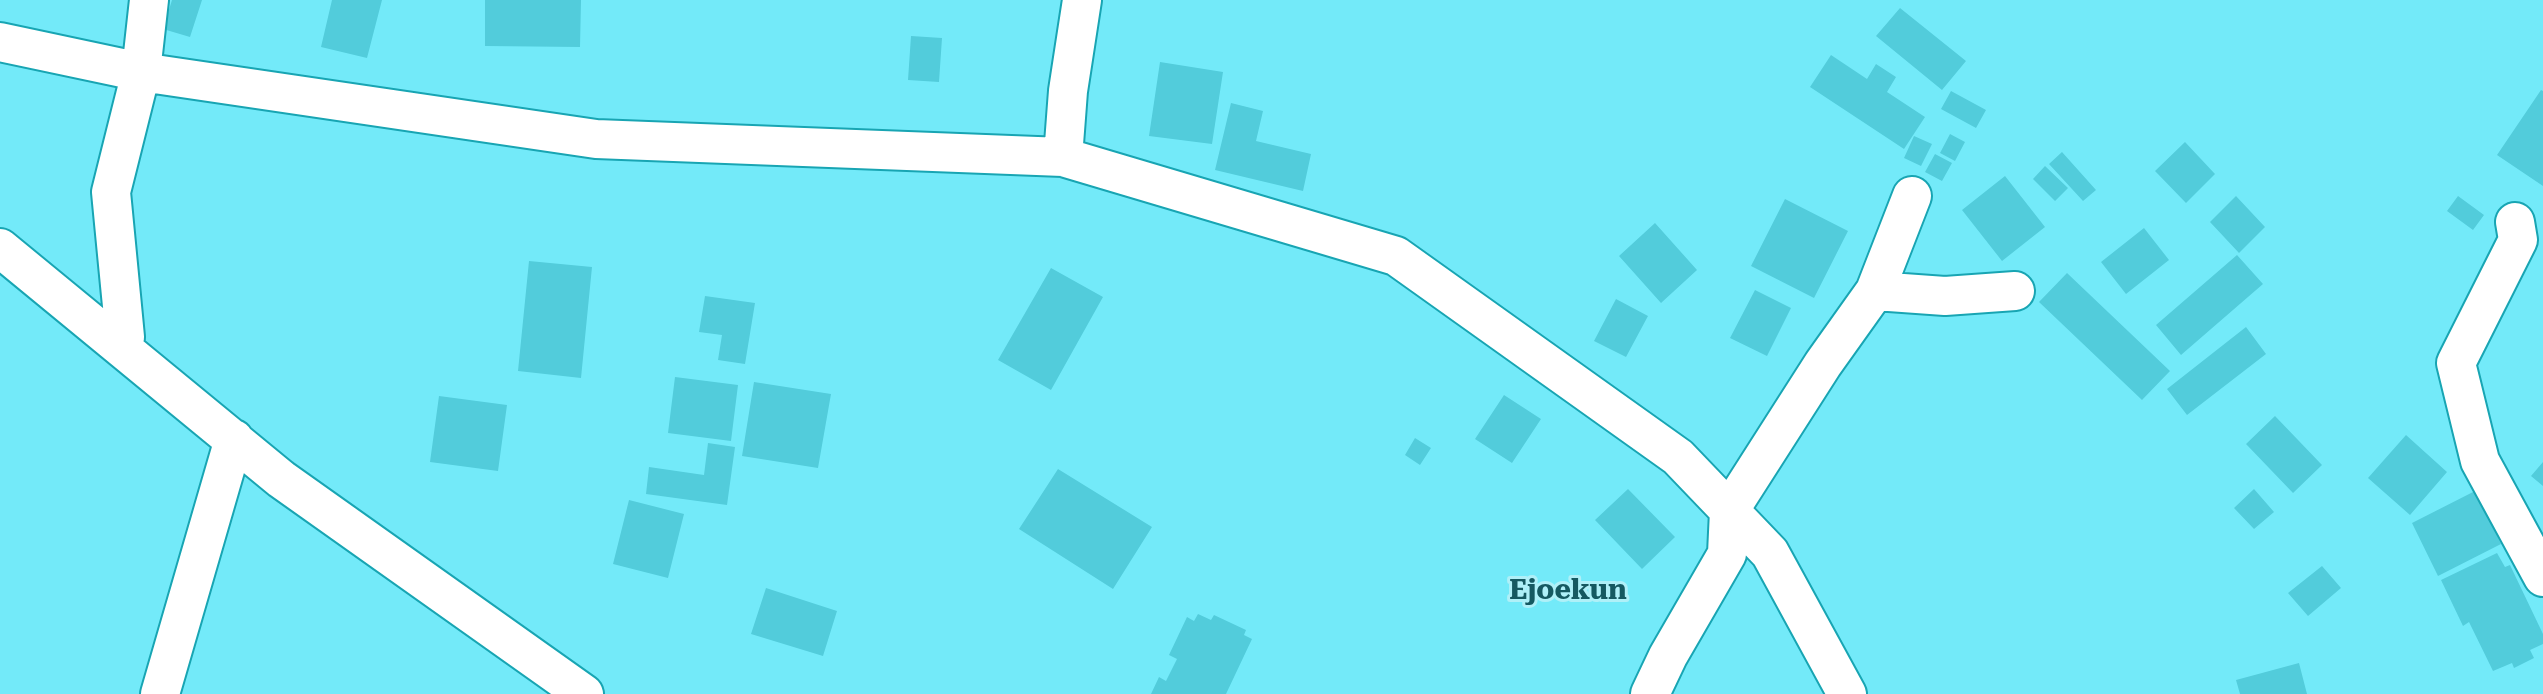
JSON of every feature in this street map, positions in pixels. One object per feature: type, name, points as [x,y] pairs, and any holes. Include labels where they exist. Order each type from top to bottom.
[{"type":"street","points":[[122,348],[125,337],[111,191],[141,72],[149,0]]},
{"type":"street","points":[[1063,158],[1068,91],[1082,0]]},
{"type":"street","points":[[0,42],[141,72],[596,139],[1063,158],[1396,256],[1678,457],[1770,553],[1847,694]]},
{"type":"street","points":[[1650,694],[1668,656],[1727,554],[1729,511],[1823,364],[1875,291],[1912,196]]},
{"type":"street","points":[[2515,222],[2518,240],[2456,363],[2480,461],[2543,577]]},
{"type":"street","points":[[0,248],[281,479],[584,694]]},
{"type":"street","points":[[1875,291],[1945,296],[2015,290]]},
{"type":"street","points":[[160,694],[234,439]]},
{"type":"building","points":[[172,0],[202,0],[190,37],[163,29]]},
{"type":"building","points":[[332,0],[382,0],[367,58],[321,47]]},
{"type":"building","points":[[485,0],[581,0],[580,47],[485,46]]},
{"type":"building","points":[[1900,8],[1966,61],[1942,90],[1876,36]]},
{"type":"building","points":[[911,36],[942,38],[939,82],[908,80]]},
{"type":"building","points":[[1831,55],[1867,79],[1876,64],[1896,77],[1887,92],[1925,117],[1904,149],[1810,87]]},
{"type":"building","points":[[1160,62],[1223,72],[1212,144],[1149,136]]},
{"type":"building","points":[[2541,90],[2543,91],[2543,186],[2497,155]]},
{"type":"building","points":[[1951,91],[1986,110],[1976,128],[1941,109]]},
{"type":"building","points":[[1231,103],[1263,111],[1256,141],[1311,154],[1303,191],[1215,170]]},
{"type":"building","points":[[1950,134],[1965,142],[1955,161],[1940,153]]},
{"type":"building","points":[[1914,136],[1932,144],[1921,166],[1904,158]]},
{"type":"building","points":[[2185,142],[2215,174],[2186,203],[2155,171]]},
{"type":"building","points":[[2062,152],[2096,190],[2083,201],[2049,164]]},
{"type":"building","points":[[1935,154],[1952,163],[1942,181],[1925,172]]},
{"type":"building","points":[[2045,166],[2068,188],[2055,201],[2033,179]]},
{"type":"building","points":[[2005,176],[2045,227],[2002,261],[1962,210]]},
{"type":"building","points":[[2236,196],[2265,227],[2239,253],[2210,222]]},
{"type":"building","points":[[2458,196],[2484,215],[2473,230],[2447,211]]},
{"type":"building","points":[[1785,199],[1848,231],[1814,298],[1751,266]]},
{"type":"building","points":[[1655,223],[1697,270],[1661,303],[1619,256]]},
{"type":"building","points":[[2144,228],[2169,260],[2126,294],[2101,262]]},
{"type":"building","points":[[2237,255],[2263,284],[2181,355],[2156,325]]},
{"type":"building","points":[[529,261],[592,267],[581,378],[518,371]]},
{"type":"building","points":[[1051,268],[1103,297],[1051,390],[998,360]]},
{"type":"building","points":[[2067,273],[2170,371],[2142,400],[2039,302]]},
{"type":"building","points":[[1755,290],[1791,308],[1767,356],[1730,338]]},
{"type":"building","points":[[705,296],[755,303],[745,364],[718,360],[722,335],[699,332]]},
{"type":"building","points":[[1616,299],[1648,316],[1626,357],[1594,341]]},
{"type":"building","points":[[2246,327],[2266,354],[2187,415],[2167,389]]},
{"type":"building","points":[[675,377],[738,385],[731,441],[668,433]]},
{"type":"building","points":[[754,382],[831,394],[818,468],[742,456]]},
{"type":"building","points":[[1504,395],[1541,419],[1512,463],[1475,439]]},
{"type":"building","points":[[439,396],[507,405],[498,471],[430,462]]},
{"type":"building","points":[[2275,416],[2322,465],[2293,493],[2246,444]]},
{"type":"building","points":[[2406,435],[2447,472],[2410,515],[2368,478]]},
{"type":"building","points":[[1415,438],[1431,448],[1420,465],[1405,455]]},
{"type":"building","points":[[708,443],[735,447],[727,505],[646,494],[649,467],[704,475]]},
{"type":"building","points":[[2543,462],[2543,486],[2531,476]]},
{"type":"building","points":[[1058,469],[1152,527],[1113,589],[1019,529]]},
{"type":"building","points":[[1628,489],[1675,537],[1642,569],[1595,520]]},
{"type":"building","points":[[2254,489],[2274,512],[2254,529],[2234,508]]},
{"type":"building","points":[[2475,491],[2501,544],[2438,576],[2412,523]]},
{"type":"building","points":[[629,500],[684,514],[668,578],[613,564]]},
{"type":"building","points":[[2497,553],[2505,567],[2510,565],[2543,634],[2543,644],[2530,650],[2534,658],[2514,668],[2512,663],[2493,671],[2469,622],[2463,626],[2441,580]]},
{"type":"building","points":[[2322,566],[2341,588],[2308,616],[2288,593]]},
{"type":"building","points":[[766,588],[837,611],[823,656],[751,634]]},
{"type":"building","points":[[1198,614],[1211,620],[1214,615],[1246,630],[1244,635],[1252,639],[1226,694],[1151,694],[1159,677],[1166,681],[1177,659],[1169,655],[1187,617],[1194,621]]},
{"type":"building","points":[[2299,663],[2307,694],[2240,694],[2236,680]]},
{"type":"district","name":"Ejoekun","points":[[1568,591]]}]
